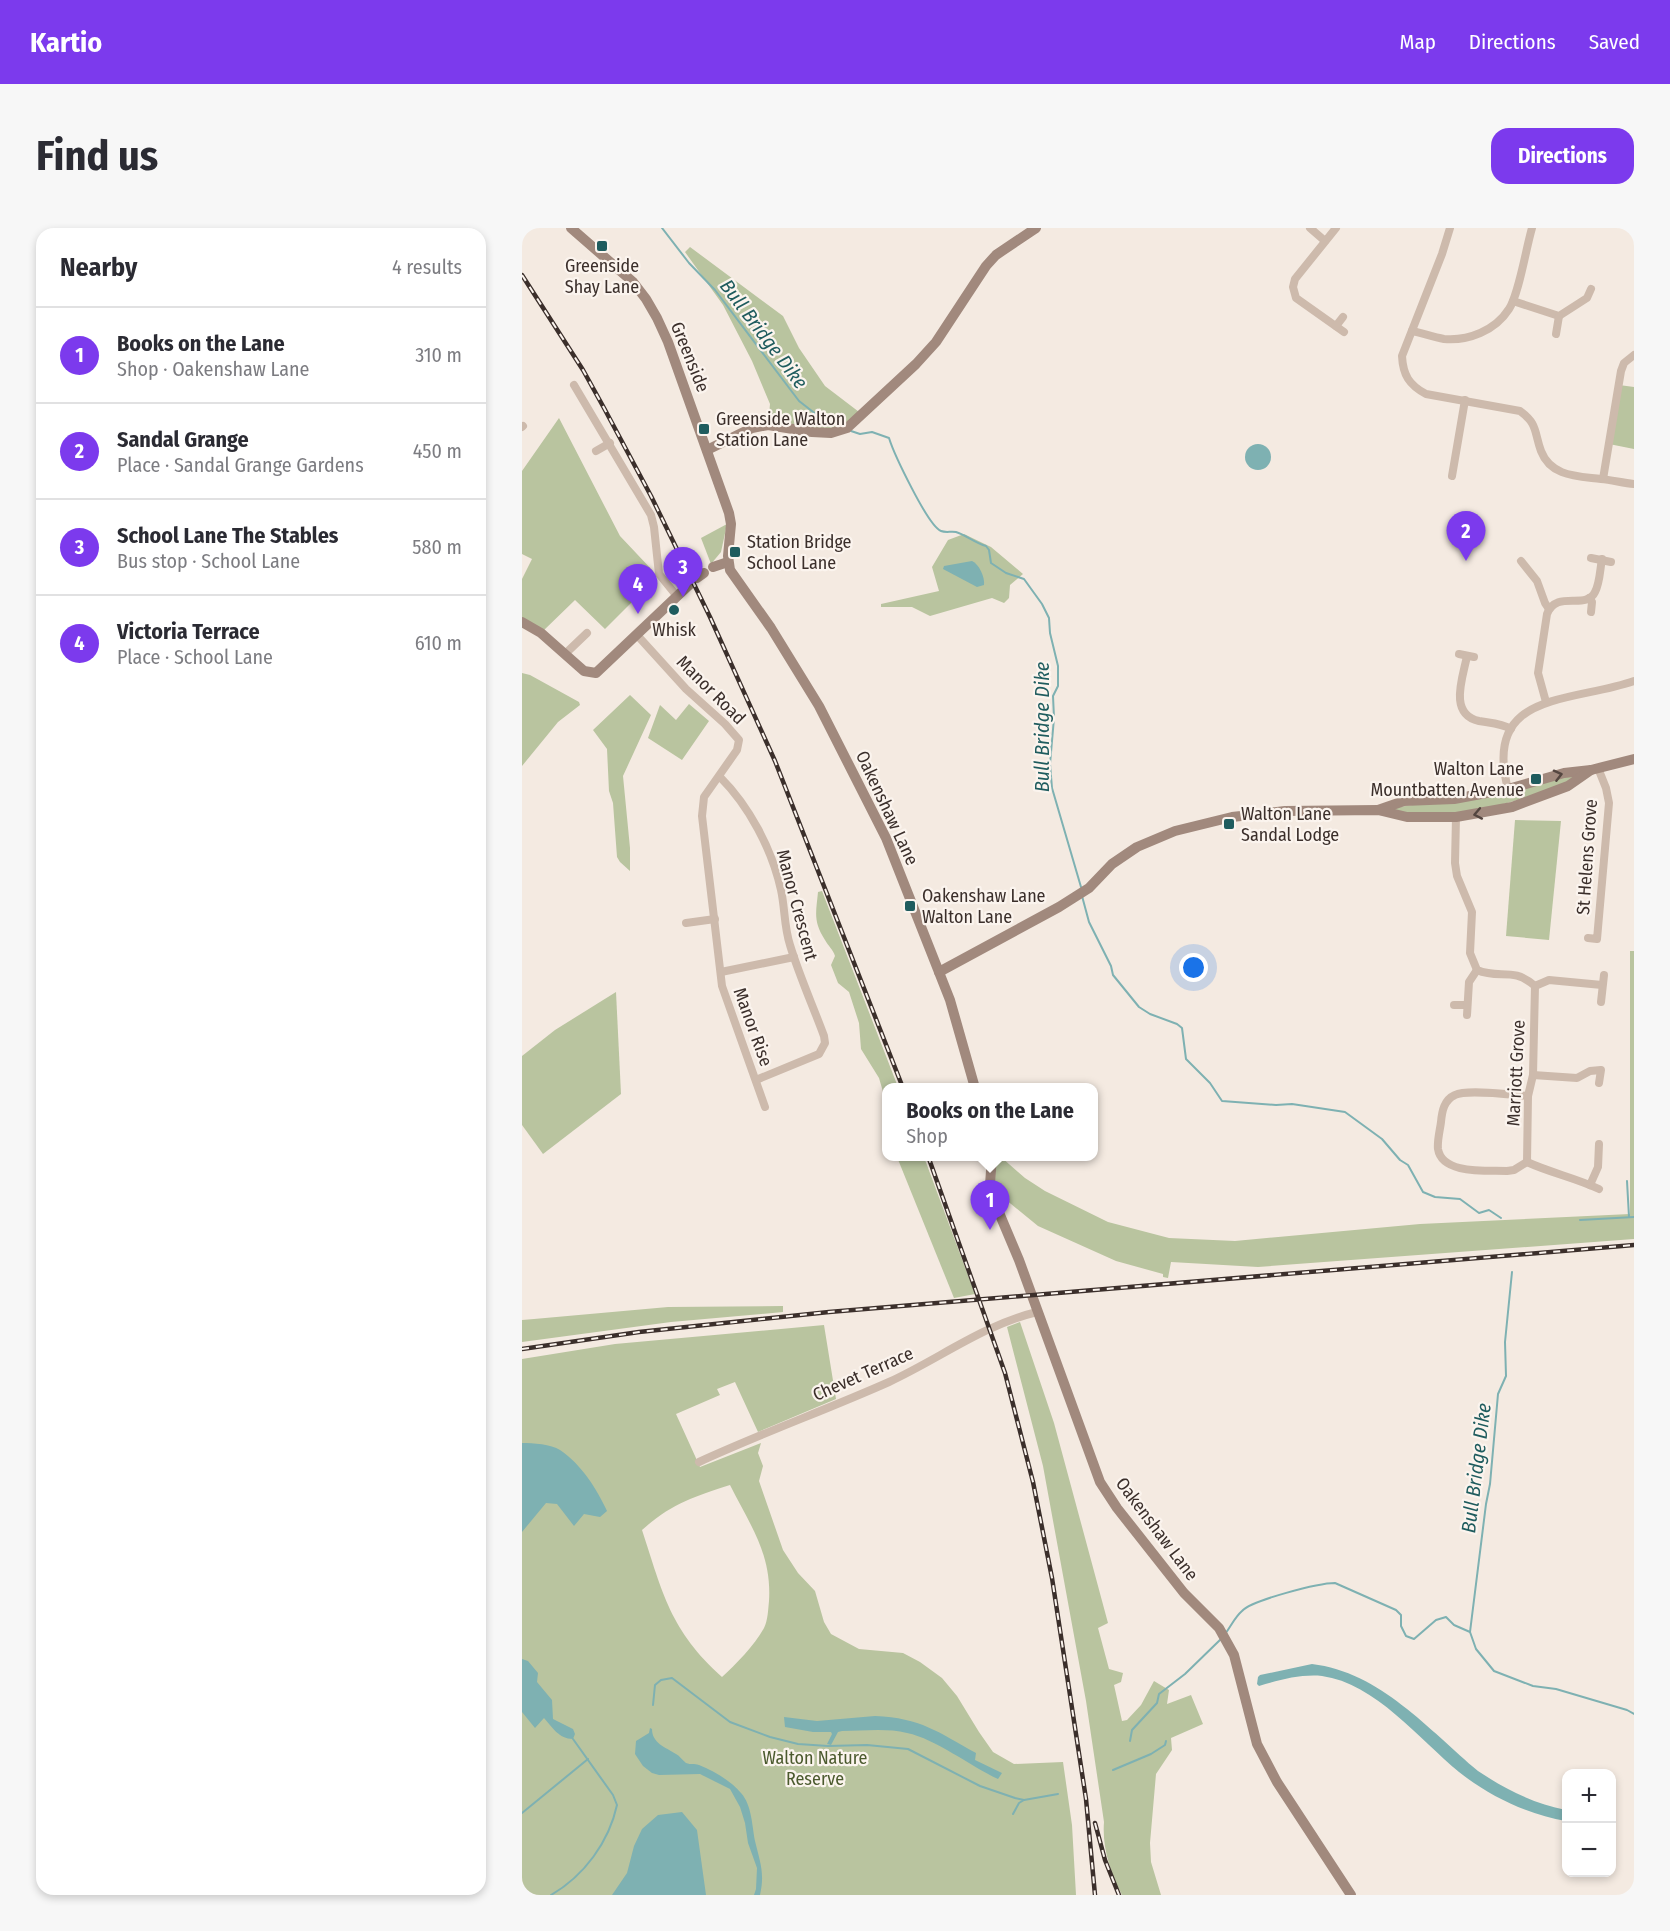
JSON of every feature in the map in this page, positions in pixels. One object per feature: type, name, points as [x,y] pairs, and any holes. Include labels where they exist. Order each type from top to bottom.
[{"type":"street","name":"Greenside","points":[[571,228],[623,273],[646,299],[668,342],[731,524],[728,562]]},
{"type":"street","points":[[707,450],[752,428],[768,424],[831,433],[846,428],[916,364],[936,342],[986,266],[996,255],[1036,228]]},
{"type":"street","points":[[1310,228],[1325,241]]},
{"type":"street","points":[[1336,228],[1295,279],[1293,287],[1296,298],[1344,332]]},
{"type":"street","points":[[1450,228],[1402,356],[1402,368],[1408,380],[1426,394],[1520,411],[1530,418],[1536,429],[1542,453],[1549,465],[1559,472],[1634,484]]},
{"type":"street","points":[[1412,331],[1441,338],[1467,338],[1494,325],[1503,317],[1513,301],[1532,228]]},
{"type":"street","points":[[1556,334],[1559,316],[1587,298],[1591,289]]},
{"type":"street","points":[[1513,301],[1559,316]]},
{"type":"street","points":[[1336,326],[1343,317]]},
{"type":"street","points":[[1603,479],[1621,370],[1624,363],[1634,355]]},
{"type":"street","points":[[574,384],[651,515],[660,553],[659,574],[676,595]]},
{"type":"street","points":[[1450,470],[1465,400]]},
{"type":"street","points":[[596,451],[610,443]]},
{"type":"street","points":[[1591,558],[1611,562]]},
{"type":"street","points":[[1549,609],[1562,601],[1587,600],[1596,591],[1602,560]]},
{"type":"street","points":[[1521,561],[1537,581],[1549,609],[1538,673],[1546,702]]},
{"type":"street","points":[[522,622],[541,633],[584,671],[596,673],[676,595],[701,575],[728,562]]},
{"type":"street","name":"Oakenshaw Lane","points":[[728,562],[733,576],[771,628],[831,727],[886,838],[950,1000],[974,1083]]},
{"type":"street","points":[[1589,598],[1592,602],[1591,612]]},
{"type":"street","points":[[565,654],[583,634]]},
{"type":"street","name":"Manor Road","points":[[637,635],[686,689],[725,724],[739,740]]},
{"type":"street","points":[[1467,656],[1459,700],[1462,710],[1473,719],[1500,724],[1511,729]]},
{"type":"street","points":[[1512,807],[1502,757],[1503,747],[1511,729],[1527,711],[1546,702],[1634,681]]},
{"type":"street","name":"Manor Rise","points":[[739,740],[737,750],[704,797],[702,806],[725,998],[765,1107]]},
{"type":"street","points":[[1378,810],[1404,801],[1454,799],[1508,789],[1564,773],[1595,769],[1634,759]]},
{"type":"street","points":[[939,972],[992,945],[1082,893],[1112,864],[1137,847],[1175,831],[1232,817],[1286,811],[1378,810],[1407,817],[1456,817],[1512,807],[1568,786],[1595,769]]},
{"type":"street","name":"St Helens Grove","points":[[1588,938],[1597,939],[1609,803],[1606,788],[1595,769]]},
{"type":"street","name":"Manor Crescent","points":[[720,777],[734,790],[759,831],[772,863],[781,889],[787,933],[794,957],[825,1043],[819,1054],[812,1058],[756,1080]]},
{"type":"street","points":[[1454,799],[1455,863],[1457,876],[1472,912],[1470,953],[1477,970],[1486,973],[1520,975],[1535,986],[1548,980],[1602,985]]},
{"type":"street","points":[[686,923],[715,920]]},
{"type":"street","points":[[721,972],[794,957]]},
{"type":"street","points":[[1467,1015],[1469,982],[1477,970]]},
{"type":"street","points":[[1601,1002],[1604,975]]},
{"type":"street","name":"Marriott Grove","points":[[1527,1162],[1528,1096],[1533,1075],[1535,986]]},
{"type":"street","points":[[1454,1005],[1467,1005]]},
{"type":"street","points":[[1533,1075],[1577,1078],[1596,1069],[1601,1070],[1599,1083]]},
{"type":"street","points":[[1528,1096],[1469,1092],[1454,1095],[1444,1104],[1442,1111],[1438,1149],[1443,1161],[1455,1168],[1507,1171],[1514,1170],[1527,1162],[1549,1172],[1565,1174],[1599,1189]]},
{"type":"street","points":[[1590,1185],[1598,1167],[1599,1144]]},
{"type":"street","name":"Oakenshaw Lane","points":[[992,1161],[990,1185],[992,1196],[1031,1291],[1100,1482],[1184,1593],[1223,1636],[1233,1656],[1257,1744],[1277,1782],[1351,1895]]},
{"type":"street","name":"Chevet Terrace","points":[[699,1462],[758,1435],[890,1381],[1036,1308]]},
{"type":"green space","points":[[690,247],[783,316],[799,348],[825,386],[863,415],[839,431],[768,425],[770,404],[752,361],[723,305],[685,252]]},
{"type":"green space","points":[[1619,385],[1634,387],[1634,449],[1609,444]]},
{"type":"green space","points":[[559,418],[620,536],[653,571],[655,579],[605,629],[575,600],[541,633],[522,622],[522,579],[532,559],[522,554],[522,471]]},
{"type":"green space","points":[[727,524],[721,552],[711,564],[701,538]]},
{"type":"green space","points":[[964,534],[991,547],[1023,574],[1010,585],[1009,598],[1004,603],[992,598],[930,616],[912,607],[881,607],[881,604],[939,591],[932,567],[948,540]]},
{"type":"green space","points":[[522,673],[530,675],[579,702],[580,705],[558,722],[522,766]]},
{"type":"green space","points":[[630,695],[651,715],[623,776],[630,871],[617,857],[613,803],[609,791],[607,749],[593,730]]},
{"type":"green space","points":[[689,704],[709,721],[682,760],[648,738],[660,705],[676,720]]},
{"type":"green space","points":[[1591,770],[1568,786],[1456,817],[1378,810],[1454,799]]},
{"type":"green space","points":[[1515,820],[1561,821],[1549,940],[1506,936]]},
{"type":"green space","points":[[822,891],[896,1083],[882,1083],[882,1088],[879,1078],[861,1049],[859,1023],[849,992],[838,983],[831,965],[835,956],[826,942],[816,917],[818,892]]},
{"type":"green space","points":[[1630,951],[1634,951],[1634,1239],[1258,1267],[1171,1262],[1168,1278],[1163,1277],[1163,1274],[1116,1261],[1038,1226],[997,1195],[996,1161],[1006,1161],[1045,1191],[1108,1222],[1169,1238],[1235,1241],[1420,1224],[1630,1214]]},
{"type":"green space","points":[[616,992],[621,1094],[543,1154],[522,1125],[522,1056],[555,1030]]},
{"type":"green space","points":[[899,1161],[925,1161],[975,1294],[954,1298]]},
{"type":"green space","points":[[783,1306],[783,1312],[671,1322],[522,1342],[522,1320],[668,1307]]},
{"type":"green space","points":[[1020,1322],[1054,1423],[1108,1623],[1098,1628],[1109,1669],[1123,1673],[1121,1682],[1114,1685],[1122,1721],[1127,1720],[1141,1705],[1154,1681],[1169,1690],[1167,1704],[1191,1695],[1203,1724],[1171,1738],[1172,1750],[1156,1774],[1150,1843],[1151,1862],[1161,1895],[1122,1895],[1108,1859],[1086,1701],[1043,1466],[1007,1327]]},
{"type":"green space","name":"Walton Nature Reserve","points":[[824,1325],[836,1399],[758,1432],[735,1382],[717,1389],[720,1395],[676,1414],[700,1467],[761,1443],[758,1453],[763,1466],[759,1481],[783,1550],[798,1573],[815,1591],[824,1622],[831,1634],[859,1649],[903,1653],[920,1662],[942,1678],[957,1696],[993,1752],[1014,1764],[1063,1762],[1072,1825],[1076,1895],[522,1895],[522,1359],[615,1344]],"holes":[[[730,1485],[763,1554],[769,1584],[769,1601],[766,1622],[760,1635],[722,1677],[704,1660],[679,1627],[663,1592],[642,1530],[683,1502]]]},
{"type":"water","points":[[1258,444],[1267,448],[1271,457],[1267,466],[1258,470],[1249,466],[1245,457],[1249,448]]},
{"type":"water","points":[[972,561],[981,571],[984,585],[977,587],[943,569],[944,566]]},
{"type":"water","points":[[522,1443],[552,1446],[568,1456],[588,1477],[607,1511],[600,1517],[584,1514],[574,1526],[557,1504],[546,1503],[522,1532]]},
{"type":"water","points":[[522,1659],[528,1661],[538,1673],[537,1682],[552,1700],[553,1719],[573,1729],[575,1734],[573,1739],[560,1735],[544,1718],[535,1728],[522,1712]]},
{"type":"water","points":[[1312,1664],[1337,1669],[1360,1678],[1402,1705],[1478,1771],[1520,1795],[1562,1809],[1562,1820],[1524,1809],[1483,1789],[1459,1772],[1396,1715],[1360,1689],[1322,1676],[1306,1676],[1259,1686],[1257,1684],[1260,1675]]},
{"type":"water","points":[[875,1716],[891,1717],[928,1727],[976,1753],[975,1760],[1002,1773],[998,1779],[930,1741],[899,1731],[842,1731],[838,1732],[831,1745],[827,1744],[831,1732],[813,1732],[785,1727],[784,1717],[817,1721]]},
{"type":"water","points":[[650,1728],[654,1738],[660,1744],[686,1763],[699,1765],[722,1777],[745,1798],[751,1816],[761,1868],[760,1895],[754,1895],[757,1868],[748,1843],[740,1807],[730,1789],[700,1774],[659,1775],[652,1773],[643,1766],[635,1754],[636,1741],[649,1733]]},
{"type":"water","points":[[682,1812],[697,1830],[706,1895],[612,1895],[627,1873],[634,1846],[642,1829],[658,1815]]},
{"type":"waterway","name":"Bull Bridge Dike","points":[[662,228],[689,263],[715,290],[799,401],[817,415],[841,426]]},
{"type":"waterway","name":"Bull Bridge Dike","points":[[851,431],[860,434],[872,432],[889,438],[912,489],[935,526],[941,531],[956,532],[986,546],[991,563],[1006,573],[1024,579],[1042,604],[1049,618],[1058,666],[1058,686],[1053,696],[1054,718],[1050,764],[1052,788],[1081,887]]},
{"type":"waterway","name":"Bull Bridge Dike","points":[[1082,896],[1089,922],[1111,966],[1113,975],[1139,1007],[1182,1028],[1186,1059],[1210,1083],[1222,1101],[1292,1104],[1345,1112],[1382,1139],[1400,1160],[1408,1165],[1423,1192],[1435,1197],[1460,1199],[1479,1213],[1489,1210],[1501,1218]]},
{"type":"waterway","points":[[1627,1181],[1629,1217]]},
{"type":"waterway","points":[[1580,1220],[1634,1217]]},
{"type":"waterway","name":"Bull Bridge Dike","points":[[1512,1272],[1505,1342],[1506,1376],[1498,1394],[1490,1484],[1470,1632],[1476,1649],[1494,1671],[1533,1686],[1556,1689],[1634,1714]]},
{"type":"waterway","points":[[1225,1634],[1242,1611],[1258,1602],[1286,1593],[1335,1583],[1396,1610],[1401,1615],[1401,1626],[1406,1636],[1414,1639],[1436,1620],[1446,1617],[1454,1625],[1470,1632]]},
{"type":"waterway","points":[[1130,1741],[1132,1730],[1157,1703],[1159,1694],[1185,1674],[1222,1638]]},
{"type":"waterway","points":[[653,1705],[655,1685],[661,1680],[672,1678],[730,1722],[770,1737],[798,1744],[867,1745],[908,1749],[980,1786],[1015,1798],[1024,1800],[1058,1794]]},
{"type":"waterway","points":[[551,1895],[574,1878],[593,1857],[608,1832],[617,1805],[613,1795],[573,1739]]},
{"type":"waterway","points":[[1113,1770],[1151,1754],[1165,1745],[1166,1741]]},
{"type":"waterway","points":[[522,1813],[588,1759]]},
{"type":"waterway","points":[[1013,1814],[1019,1803],[1024,1800]]},
{"type":"railway","points":[[522,275],[583,370],[604,408],[651,496],[710,617],[775,761],[901,1083]]},
{"type":"railway","points":[[930,1161],[1005,1373],[1033,1482],[1052,1578],[1086,1799],[1095,1895]]},
{"type":"railway","points":[[522,1349],[639,1332],[829,1312],[1634,1245]]},
{"type":"railway","points":[[1095,1823],[1105,1860],[1119,1895]]},
{"type":"place","name":"Greenside Shay Lane","points":[[602,246]]},
{"type":"place","name":"Greenside Walton Station Lane","points":[[704,429]]},
{"type":"place","name":"Station Bridge School Lane","points":[[735,552]]},
{"type":"place","name":"Sandal Grange","points":[[1466,561]]},
{"type":"place","name":"School Lane The Stables","points":[[683,597]]},
{"type":"place","name":"Whisk","points":[[674,610]]},
{"type":"place","name":"Victoria Terrace","points":[[638,614]]},
{"type":"place","name":"Walton Lane Mountbatten Avenue","points":[[1536,779]]},
{"type":"place","name":"Walton Lane Sandal Lodge","points":[[1229,824]]},
{"type":"place","name":"Oakenshaw Lane Walton Lane","points":[[910,906]]},
{"type":"place","name":"Books on the Lane","points":[[990,1230]]}]
